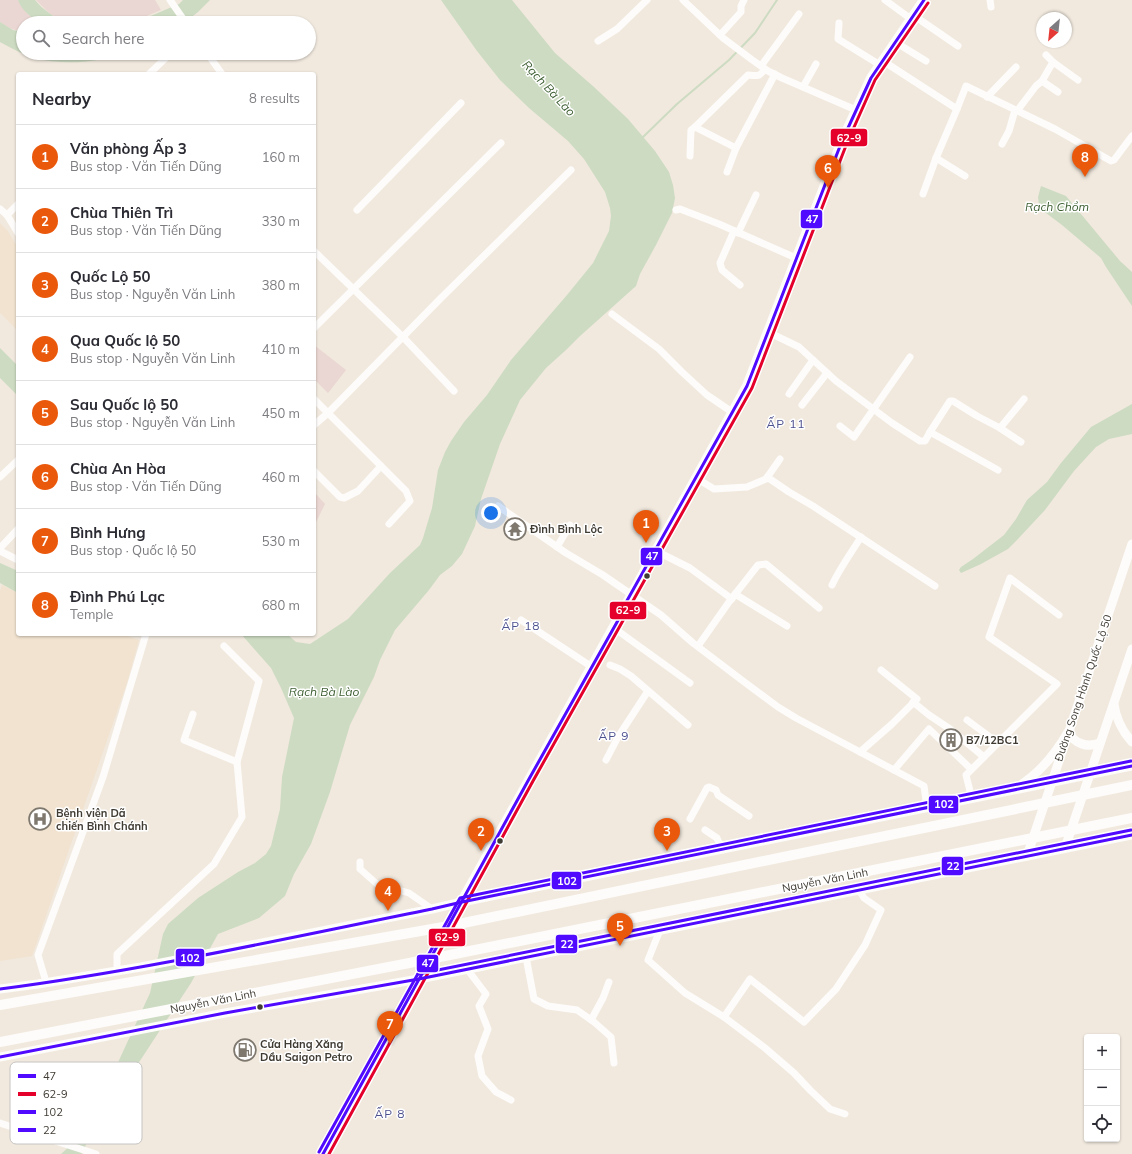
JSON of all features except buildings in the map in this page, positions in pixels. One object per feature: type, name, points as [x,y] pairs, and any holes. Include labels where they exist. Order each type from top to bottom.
[{"type":"highway","points":[[430,960],[747,386],[842,141],[856,110],[871,78],[924,0]]},
{"type":"highway","points":[[0,1005],[449,926],[1132,785]]},
{"type":"highway","name":"Nguyễn Văn Linh","points":[[0,1042],[430,960],[1132,818]]},
{"type":"main road","name":"Đường Song Hành Quốc Lộ 50","points":[[1027,856],[1132,544]]},
{"type":"main road","points":[[1065,848],[1132,649]]},
{"type":"main road","points":[[1114,703],[1117,718],[1132,742]]},
{"type":"main road","points":[[1011,791],[1029,779],[1044,766],[1058,750],[1068,732],[1074,740],[1082,744],[1091,746],[1100,743]]},
{"type":"main road","points":[[0,989],[141,967],[1132,766]]},
{"type":"main road","name":"Nguyễn Văn Linh","points":[[0,1056],[192,1019],[419,979],[526,956],[1132,834]]},
{"type":"main road","points":[[323,1154],[430,960]]},
{"type":"main road","points":[[222,1000],[225,1013]]},
{"type":"street","points":[[170,0],[181,16]]},
{"type":"street","points":[[598,41],[617,29],[647,0]]},
{"type":"street","points":[[683,0],[722,37],[751,60],[775,74],[856,110]]},
{"type":"street","points":[[722,37],[740,12],[744,0]]},
{"type":"street","points":[[885,0],[958,46]]},
{"type":"street","points":[[690,156],[691,130],[696,127],[748,75],[760,75],[763,67],[799,14]]},
{"type":"street","points":[[839,23],[838,39],[957,109]]},
{"type":"street","points":[[895,42],[926,60]]},
{"type":"street","points":[[1046,55],[1053,62],[1078,80]]},
{"type":"street","points":[[151,72],[164,60]]},
{"type":"street","points":[[212,60],[221,72]]},
{"type":"street","points":[[1002,144],[1009,131],[1016,110],[1042,81],[1053,62]]},
{"type":"street","points":[[803,87],[816,64]]},
{"type":"street","points":[[987,97],[1016,67]]},
{"type":"street","points":[[727,172],[736,148],[775,74]]},
{"type":"street","points":[[1042,81],[1058,92]]},
{"type":"street","points":[[922,194],[966,86],[1055,129],[1110,161],[1114,160],[1132,136]]},
{"type":"street","points":[[357,210],[461,103]]},
{"type":"street","points":[[696,127],[736,148]]},
{"type":"street","points":[[316,326],[501,143]]},
{"type":"street","points":[[936,158],[965,176]]},
{"type":"street","points":[[316,423],[571,170]]},
{"type":"street","points":[[740,285],[722,270],[720,263],[756,195]]},
{"type":"street","points":[[7,215],[16,206]]},
{"type":"street","points":[[0,209],[7,215],[16,230]]},
{"type":"street","points":[[676,210],[680,209],[796,258]]},
{"type":"street","points":[[316,253],[403,337],[454,391]]},
{"type":"street","points":[[612,314],[659,349],[707,395],[732,412]]},
{"type":"street","points":[[768,332],[799,347],[836,381],[892,423],[920,441],[925,441],[950,401],[952,401],[1000,428],[1021,442]]},
{"type":"street","points":[[840,426],[854,437],[910,358]]},
{"type":"street","points":[[789,394],[813,360]]},
{"type":"street","points":[[802,405],[827,373]]},
{"type":"street","points":[[1000,428],[1024,399]]},
{"type":"street","points":[[316,401],[406,491],[410,501],[389,524]]},
{"type":"street","points":[[930,432],[998,470]]},
{"type":"street","points":[[696,478],[714,489],[747,487],[766,479],[780,459]]},
{"type":"street","points":[[0,477],[16,462]]},
{"type":"street","points":[[316,473],[340,497],[344,498],[358,491],[381,466]]},
{"type":"street","points":[[767,477],[935,586]]},
{"type":"street","points":[[498,506],[557,547],[661,615],[698,646],[778,707],[924,786],[927,808]]},
{"type":"street","points":[[557,547],[570,525]]},
{"type":"street","points":[[0,548],[16,532]]},
{"type":"street","points":[[832,585],[840,568],[850,556],[861,537]]},
{"type":"street","points":[[0,551],[16,559]]},
{"type":"street","points":[[656,551],[690,568],[734,596],[787,626]]},
{"type":"street","points":[[698,646],[758,565],[766,564],[819,608]]},
{"type":"street","points":[[972,799],[966,775],[1057,684],[989,637],[1010,578],[1059,616]]},
{"type":"street","points":[[520,620],[592,667]]},
{"type":"street","points":[[614,628],[690,682]]},
{"type":"street","points":[[46,982],[38,955],[103,777],[145,636]]},
{"type":"street","points":[[117,971],[117,954],[214,864],[242,817],[237,762],[259,681],[224,646]]},
{"type":"street","points":[[610,665],[631,676],[688,725]]},
{"type":"street","points":[[860,752],[892,724],[917,699],[881,670]]},
{"type":"street","points":[[606,760],[648,691]]},
{"type":"street","points":[[913,702],[950,729],[984,757]]},
{"type":"street","points":[[193,714],[184,740],[237,762]]},
{"type":"street","points":[[966,720],[998,743]]},
{"type":"street","points":[[894,770],[929,729],[972,769]]},
{"type":"street","points":[[690,820],[707,788],[709,787],[716,790],[718,795],[749,816]]},
{"type":"street","points":[[705,830],[717,838],[722,850]]},
{"type":"street","points":[[360,862],[360,869],[376,884],[409,893],[432,909]]},
{"type":"street","points":[[724,1017],[750,979],[804,1022],[836,989],[865,945],[881,910],[864,898],[859,890]]},
{"type":"street","points":[[660,930],[648,960],[685,993],[724,1017],[771,1053],[794,1073],[830,1109],[846,1114]]},
{"type":"street","points":[[526,956],[534,999],[548,1006],[577,1010],[591,1020],[611,1037],[614,1063]]},
{"type":"street","points":[[467,969],[486,994],[479,1006],[488,1029],[478,1056],[482,1076],[496,1092],[511,1100]]},
{"type":"street","points":[[591,1020],[610,982]]},
{"type":"street","points":[[0,1122],[10,1125]]},
{"type":"street","points":[[65,1144],[96,1154]]},
{"type":"shaded area","points":[[0,0],[18,0],[31,16],[16,16],[16,30],[0,22]]},
{"type":"shaded area","points":[[36,0],[155,0],[161,10],[147,16],[54,16]]},
{"type":"shaded area","points":[[0,223],[7,230],[16,245],[16,329],[0,313]]},
{"type":"shaded area","points":[[316,347],[346,370],[328,393],[316,381]]},
{"type":"shaded area","points":[[316,494],[325,504],[316,522]]},
{"type":"shaded area","name":"Bệnh viện Dã chiến Bình Chánh","points":[[2,585],[16,592],[16,636],[128,636],[139,640],[127,683],[32,956],[0,961],[0,591]]},
{"type":"water","points":[[18,0],[35,0],[54,16],[30,16],[19,4]]},
{"type":"water","points":[[183,0],[210,0],[193,16],[151,16],[179,4]]},
{"type":"water","name":"Rạch Bà Lào","points":[[441,0],[512,0],[555,53],[628,119],[655,151],[669,172],[673,185],[675,198],[672,213],[640,274],[636,286],[546,368],[520,400],[500,444],[481,499],[475,526],[462,554],[452,566],[440,575],[395,630],[380,660],[374,677],[350,725],[330,792],[311,844],[294,874],[285,896],[259,918],[218,934],[191,983],[139,1062],[118,1062],[150,993],[163,934],[168,924],[198,898],[238,872],[255,863],[266,854],[271,846],[280,809],[282,777],[294,718],[271,668],[243,636],[289,636],[296,642],[310,644],[348,619],[390,573],[420,545],[432,508],[438,470],[451,441],[464,422],[487,395],[511,360],[593,263],[609,231],[611,216],[605,192],[584,159],[568,141],[529,108],[500,80],[477,51]]},
{"type":"water","points":[[0,22],[16,31],[16,50],[0,42]]},
{"type":"water","points":[[45,60],[99,60],[81,62],[57,62]]},
{"type":"water","name":"Rạch Chồm","points":[[1041,186],[1066,196],[1120,261],[1132,272],[1132,306],[1101,258],[1042,210],[1039,205],[1038,197]]},
{"type":"water","points":[[0,348],[16,364],[16,394],[0,378]]},
{"type":"water","points":[[1132,404],[1132,434],[1109,439],[1096,447],[1074,471],[1045,510],[1008,549],[961,573],[959,570],[961,567],[1004,535],[1016,519],[1027,500],[1047,482],[1091,427]]},
{"type":"water","points":[[0,563],[16,570],[16,592],[0,583]]},
{"type":"water","name":"Rạch Bà Lào","points":[[86,1144],[82,1154],[61,1154],[71,1145]]},
{"type":"waterway","points":[[642,138],[677,104],[729,60],[755,33],[777,0]]},
{"type":"transit line","name":"47","points":[[323,1154],[621,615],[624,606],[747,386],[842,141],[871,78],[924,0]]},
{"type":"transit line","name":"62-9","points":[[329,1154],[533,781],[752,388],[847,143],[875,80],[928,3]]},
{"type":"transit line","name":"22","points":[[319,1152],[460,898],[1131,761]]},
{"type":"transit line","name":"102","points":[[0,989],[108,973],[216,953],[1132,766]]},
{"type":"transit line","name":"22","points":[[418,974],[1131,830]]},
{"type":"transit line","name":"102","points":[[0,1057],[225,1013],[419,979],[1132,835]]},
{"type":"place","name":"Đình Phú Lạc","points":[[1085,177]]},
{"type":"place","name":"Chùa An Hòa","points":[[828,188]]},
{"type":"place","name":"Đình Bình Lộc","points":[[515,529]]},
{"type":"place","name":"Văn phòng Ấp 3","points":[[646,543]]},
{"type":"place","name":"B7/12BC1","points":[[951,740]]},
{"type":"place","name":"Bệnh viện Dã chiến Bình Chánh","points":[[40,819]]},
{"type":"place","name":"Chùa Thiên Trì","points":[[481,851]]},
{"type":"place","name":"Quốc Lộ 50","points":[[667,851]]},
{"type":"place","name":"Qua Quốc lộ 50","points":[[388,911]]},
{"type":"place","name":"Sau Quốc lộ 50","points":[[620,946]]},
{"type":"place","name":"Bình Hưng","points":[[390,1044]]},
{"type":"place","name":"Cửa Hàng Xăng Dầu Saigon Petro","points":[[245,1050]]},
{"type":"district","name":"ẤP 11","points":[[786,423]]},
{"type":"district","name":"ẤP 18","points":[[521,625]]},
{"type":"district","name":"ẤP 9","points":[[614,735]]},
{"type":"district","name":"ẤP 8","points":[[390,1113]]}]
